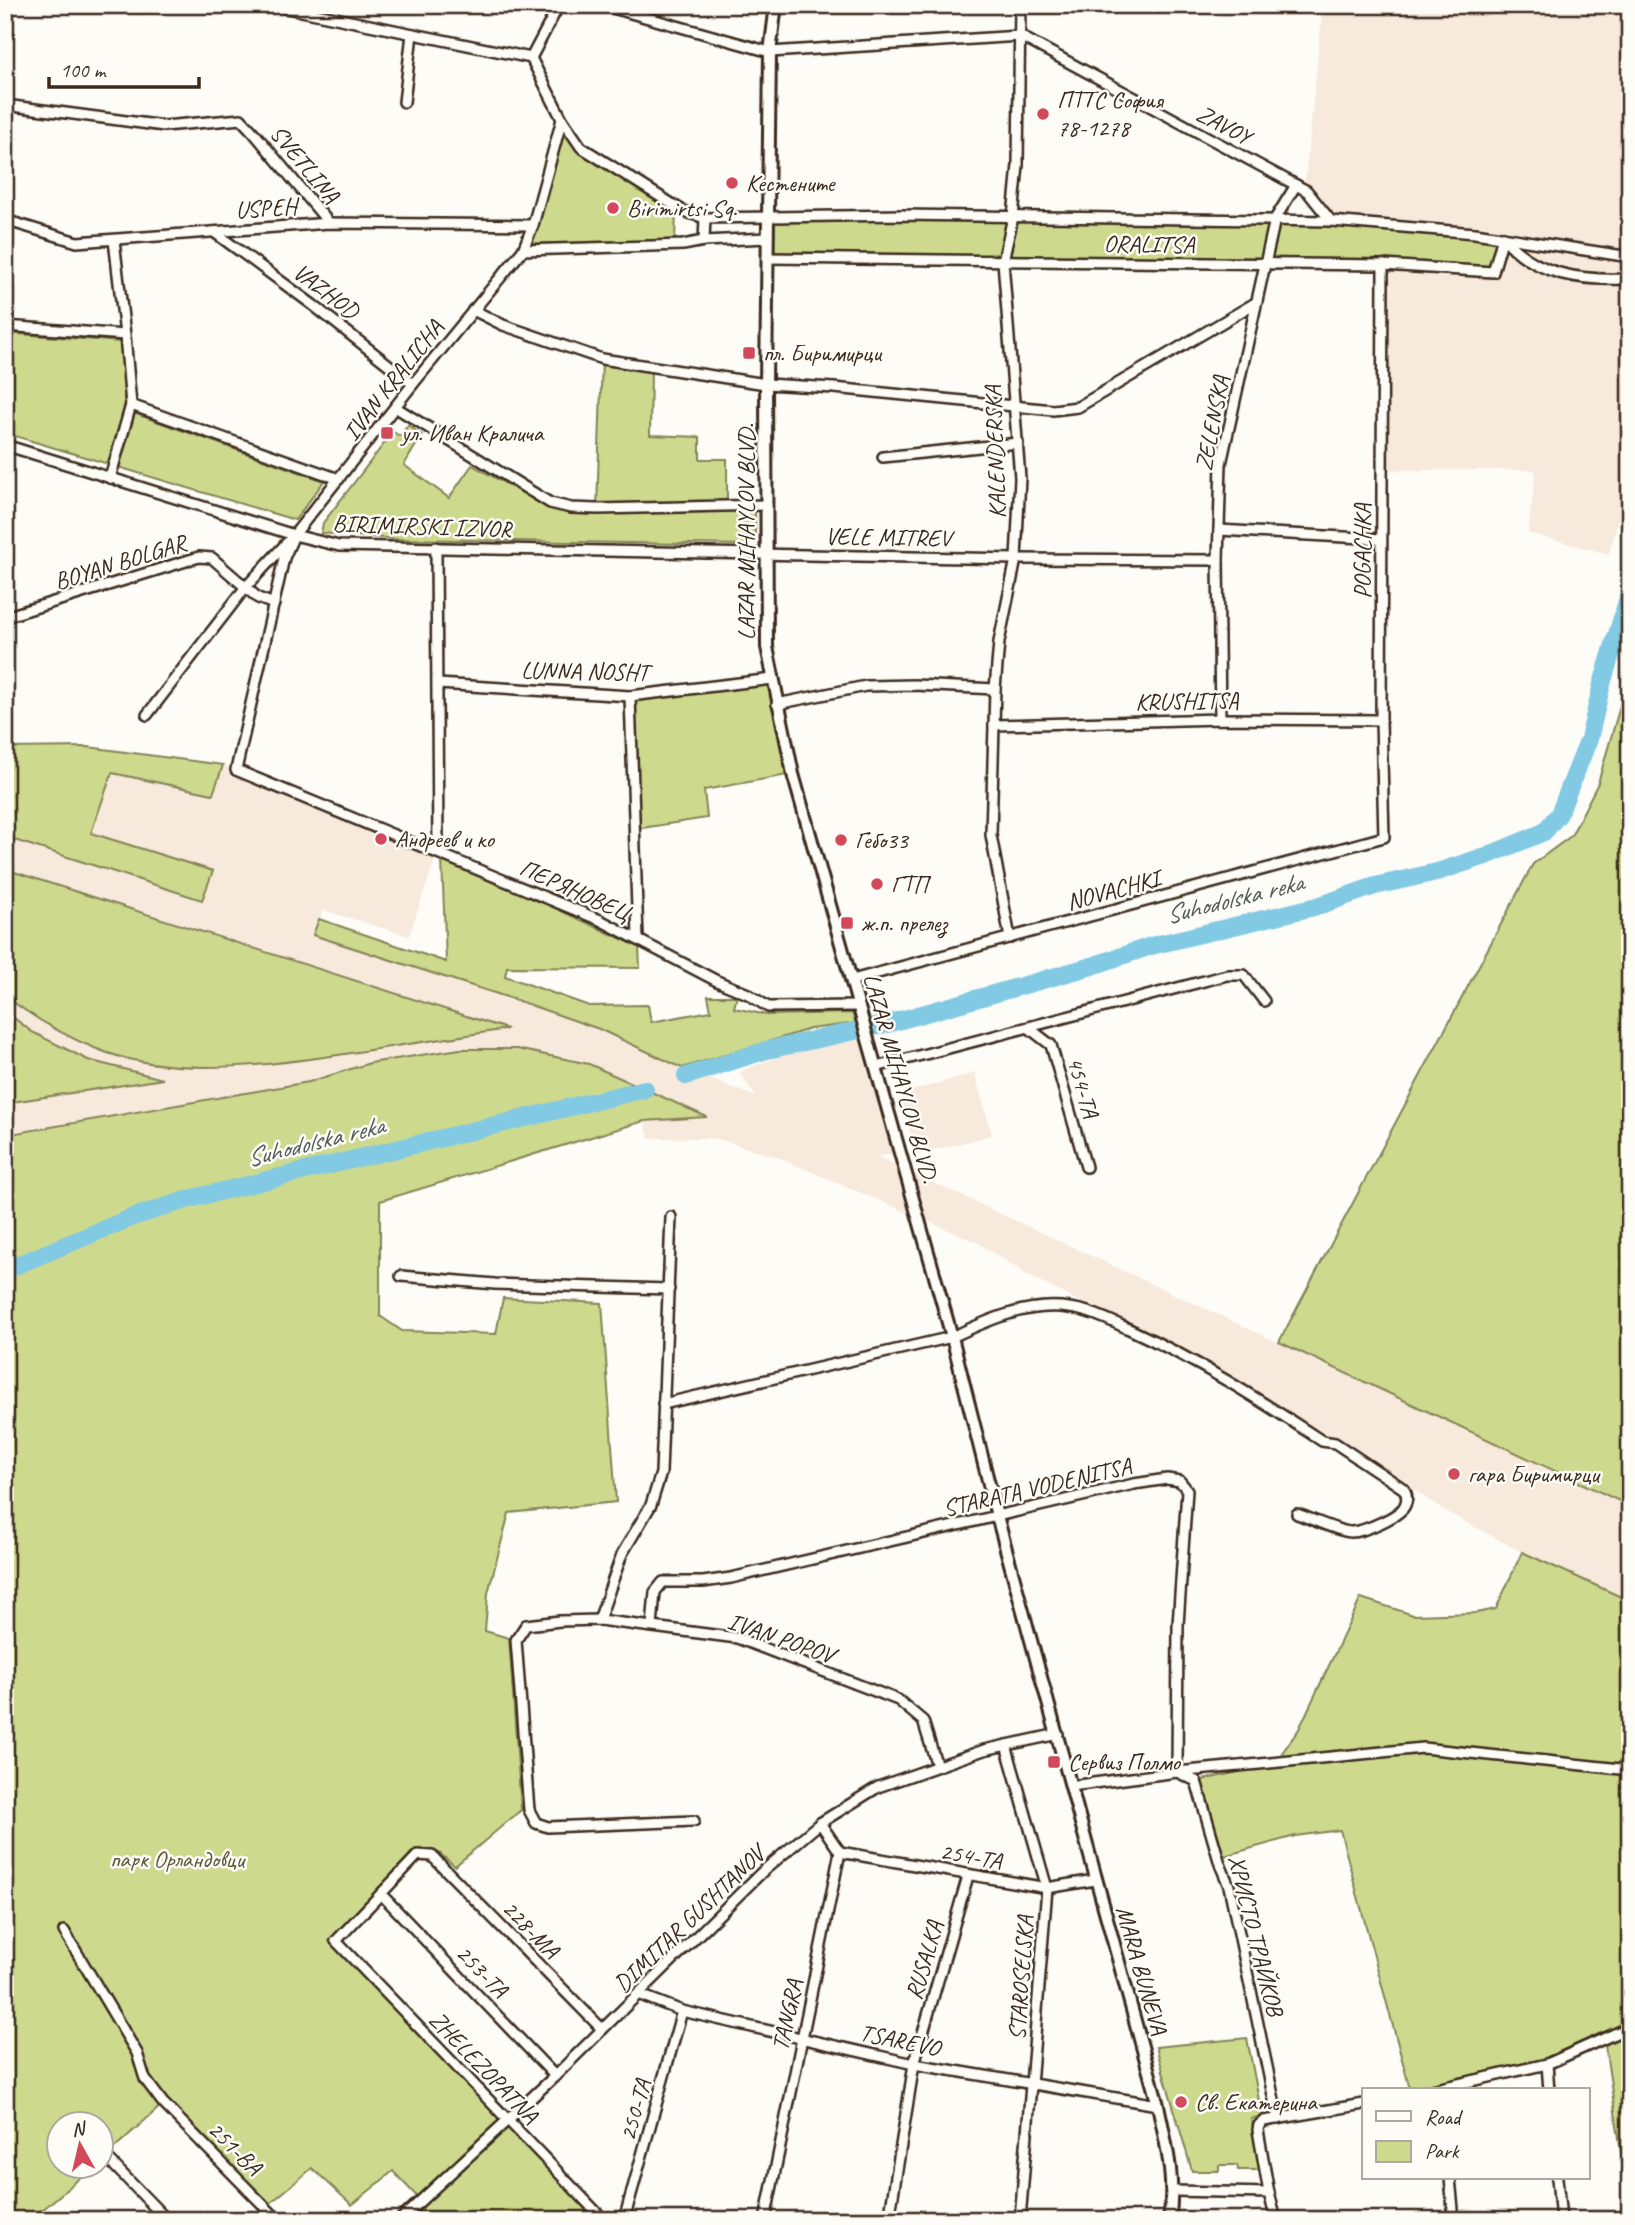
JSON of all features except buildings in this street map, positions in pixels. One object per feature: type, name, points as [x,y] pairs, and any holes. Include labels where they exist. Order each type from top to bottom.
[{"type":"street","points":[[272,5],[531,58]]},
{"type":"street","points":[[531,58],[559,5]]},
{"type":"street","points":[[603,5],[770,52],[1020,36]]},
{"type":"street","name":"LAZAR MIHAYLOV BLVD.","points":[[776,5],[770,52],[767,238],[767,647],[793,774],[952,1337],[997,1516],[1058,1734]]},
{"type":"street","name":"KALENDERSKA","points":[[1010,938],[991,835],[995,689],[999,642],[1016,559],[1020,478],[1003,261],[1013,216],[1018,165],[1020,5]]},
{"type":"street","points":[[404,102],[412,34]]},
{"type":"street","name":"ZAVOY","points":[[1020,36],[1307,191],[1331,221]]},
{"type":"street","points":[[531,58],[562,119],[581,147],[683,211],[705,218],[704,241]]},
{"type":"street","name":"SVETLINA","points":[[5,105],[164,126],[241,119],[328,223]]},
{"type":"street","name":"IVAN KRALICHA","points":[[147,715],[245,588],[294,536],[413,384],[523,250],[533,225],[562,119]]},
{"type":"street","name":"ZELENSKA","points":[[1220,719],[1220,464],[1275,219],[1296,185]]},
{"type":"street","name":"ORALITSA","points":[[705,218],[768,215],[1013,216],[1331,221],[1503,237],[1630,257]]},
{"type":"street","name":"USPEH","points":[[5,220],[76,242],[328,223],[533,225]]},
{"type":"street","name":"VAZHOD","points":[[214,232],[313,304],[413,384]]},
{"type":"street","points":[[1503,237],[1513,249],[1539,267],[1569,277],[1630,279]]},
{"type":"street","name":"ORALITSA","points":[[767,258],[1383,265],[1493,272],[1503,237]]},
{"type":"street","points":[[523,250],[683,245],[704,241],[767,238]]},
{"type":"street","points":[[110,478],[131,405],[114,240]]},
{"type":"street","name":"POGACHKA","points":[[1383,265],[1381,720],[1384,837]]},
{"type":"street","points":[[473,310],[503,325],[602,359],[766,384],[834,388],[1053,410],[1078,407],[1257,302]]},
{"type":"street","points":[[5,326],[125,335]]},
{"type":"street","name":"BIRIMIRSKI IZVOR","points":[[131,405],[339,479]]},
{"type":"street","name":"BIRIMIRSKI IZVOR","points":[[395,407],[550,503],[571,508],[597,509],[767,505]]},
{"type":"street","points":[[883,457],[1018,443]]},
{"type":"street","name":"BIRIMIRSKI IZVOR","points":[[5,445],[294,536],[339,545],[768,553]]},
{"type":"street","points":[[1219,530],[1381,539]]},
{"type":"street","name":"IVAN KRALICHA","points":[[236,770],[284,558],[294,536]]},
{"type":"street","points":[[436,547],[438,851]]},
{"type":"street","name":"VELE MITREV","points":[[768,553],[1016,559],[1218,560]]},
{"type":"street","name":"BOYAN BOLGAR","points":[[5,617],[199,557],[212,558],[258,598],[274,604]]},
{"type":"street","name":"LUNNA NOSHT","points":[[438,684],[630,696],[773,679]]},
{"type":"street","points":[[777,704],[866,686],[915,685],[995,689]]},
{"type":"street","points":[[630,696],[638,939]]},
{"type":"street","name":"KRUSHITSA","points":[[994,725],[1220,719],[1381,720]]},
{"type":"street","name":"ПЕРЯНОВЕЦ","points":[[236,770],[600,919],[768,1007],[860,1009]]},
{"type":"street","name":"NOVACHKI","points":[[852,980],[1384,837]]},
{"type":"street","points":[[876,1067],[1227,975],[1244,975],[1264,1001]]},
{"type":"street","name":"454-ТА","points":[[1029,1028],[1051,1045],[1086,1167]]},
{"type":"street","points":[[599,1620],[622,1554],[651,1505],[662,1473],[671,1217]]},
{"type":"street","points":[[401,1276],[495,1284],[669,1289]]},
{"type":"street","points":[[663,1404],[952,1337],[991,1318],[1039,1307],[1070,1308],[1109,1321],[1171,1348],[1258,1398],[1322,1441],[1335,1443],[1404,1489],[1407,1495],[1402,1511],[1372,1527],[1350,1532],[1297,1514]]},
{"type":"street","name":"STARATA VODENITSA","points":[[652,1626],[655,1592],[663,1581],[703,1583],[731,1578],[1134,1484],[1167,1479],[1180,1481],[1187,1490],[1178,1625],[1177,1772]]},
{"type":"street","name":"IVAN POPOV","points":[[694,1821],[548,1827],[536,1823],[529,1810],[516,1640],[526,1625],[560,1620],[599,1620],[737,1638],[898,1700],[923,1721],[937,1766]]},
{"type":"street","name":"DIMITAR GUSHTANOV","points":[[400,2220],[555,2076],[762,1872],[820,1823],[878,1787],[1006,1745],[1058,1734]]},
{"type":"street","name":"MARA BUNEVA","points":[[1058,1734],[1095,1880],[1158,2105],[1171,2169],[1173,2191],[1169,2220]]},
{"type":"street","name":"STAROSELSKA","points":[[1006,1745],[1047,1888],[1020,2220]]},
{"type":"street","points":[[1071,1786],[1177,1772],[1423,1748],[1630,1770]]},
{"type":"street","name":"ХРИСТО ТРАЙКОВ","points":[[1177,1772],[1196,1781],[1229,1886],[1278,2119]]},
{"type":"street","points":[[820,1823],[840,1852]]},
{"type":"street","name":"254-ТА","points":[[840,1852],[1047,1888],[1095,1880]]},
{"type":"street","name":"TANGRA","points":[[765,2220],[840,1852]]},
{"type":"street","name":"228-МА","points":[[381,1894],[418,1854],[432,1856],[602,2029]]},
{"type":"street","name":"RUSALKA","points":[[889,2220],[914,2064],[968,1876]]},
{"type":"street","name":"ZHELEZOPATNA","points":[[381,1894],[336,1941],[604,2220]]},
{"type":"street","name":"253-ТА","points":[[381,1894],[555,2076]]},
{"type":"street","name":"251-ВА","points":[[64,1931],[137,2053],[145,2079],[163,2104],[278,2220]]},
{"type":"street","name":"TSAREVO","points":[[638,1994],[682,2011],[914,2064],[1158,2105]]},
{"type":"street","name":"250-ТА","points":[[624,2220],[682,2011]]},
{"type":"street","points":[[1442,2088],[1546,2064],[1630,2027]]},
{"type":"street","points":[[1546,2064],[1549,2088]]},
{"type":"street","points":[[1276,2220],[1269,2193],[1259,2124],[1362,2104]]},
{"type":"street","points":[[116,2167],[167,2220]]},
{"type":"street","points":[[1450,2180],[1454,2220]]},
{"type":"street","points":[[1557,2180],[1561,2220]]},
{"type":"street","points":[[1173,2191],[1269,2193]]},
{"type":"shaded area","points":[[1323,5],[1630,5],[1630,493],[1625,493],[1609,554],[1528,533],[1536,470],[1382,470],[1383,265],[1331,221],[1307,191],[1305,181]]},
{"type":"shaded area","points":[[223,765],[438,851],[409,936],[323,910],[314,936],[599,1029],[682,1068],[756,1097],[739,1072],[790,1052],[868,1038],[900,1151],[878,1157],[1630,1506],[1630,1601],[1522,1552],[1445,1511],[1403,1482],[1215,1366],[1070,1297],[1026,1274],[977,1242],[777,1157],[715,1138],[649,1138],[644,1121],[705,1117],[589,1064],[370,1063],[309,1082],[5,1135],[5,1103],[161,1079],[88,1060],[32,1032],[5,1011],[5,996],[33,1017],[505,1028],[5,869],[5,837],[202,900],[212,871],[91,834],[112,773],[213,794]]},
{"type":"shaded area","points":[[975,1073],[992,1135],[916,1155],[900,1094]]},
{"type":"green space","points":[[564,128],[580,152],[676,212],[675,240],[530,244],[539,221]]},
{"type":"green space","points":[[768,215],[1275,219],[1503,237],[1493,272],[1383,265],[767,258]]},
{"type":"green space","points":[[5,333],[121,342],[125,410],[324,481],[295,520],[5,433]]},
{"type":"green space","points":[[602,359],[651,367],[650,435],[700,437],[700,459],[727,459],[727,506],[597,509]]},
{"type":"green space","points":[[408,425],[422,435],[404,465],[449,498],[472,465],[549,508],[580,514],[755,509],[755,538],[744,545],[396,539],[321,533],[323,523],[393,432],[400,436]]},
{"type":"green space","points":[[1630,671],[1630,1506],[1279,1342],[1533,864],[1571,836],[1598,783]]},
{"type":"green space","points":[[773,679],[793,774],[704,790],[707,818],[635,829],[630,696]]},
{"type":"green space","points":[[88,747],[223,765],[213,794],[112,773],[91,833],[213,871],[202,900],[5,837],[5,748]]},
{"type":"green space","points":[[442,860],[639,947],[640,968],[507,967],[505,976],[589,1006],[648,1005],[651,1022],[711,1011],[708,996],[737,996],[734,1008],[767,1015],[852,1013],[856,1023],[810,1029],[682,1068],[599,1029],[313,935],[319,919],[446,962]]},
{"type":"green space","points":[[5,869],[507,1029],[269,1064],[196,1067],[128,1059],[73,1038],[38,1019],[5,996]]},
{"type":"green space","points":[[5,1011],[32,1032],[88,1060],[163,1079],[5,1103]]},
{"type":"green space","name":"парк Орландовци","points":[[460,1049],[517,1049],[589,1064],[707,1117],[644,1121],[380,1201],[380,1316],[402,1331],[496,1334],[503,1298],[602,1303],[616,1502],[509,1513],[488,1593],[485,1631],[509,1638],[521,1810],[455,1866],[438,1852],[415,1849],[329,1941],[597,2220],[408,2220],[424,2204],[393,2171],[352,2205],[312,2168],[266,2207],[163,2104],[116,2146],[116,2110],[46,2110],[46,2180],[78,2180],[41,2211],[50,2220],[5,2220],[5,1135],[309,1082],[370,1063]]},
{"type":"green space","points":[[1522,1552],[1630,1601],[1630,2211],[1603,2032],[1543,2059],[1410,2088],[1340,1830],[1295,1836],[1224,1856],[1202,1780],[1274,1764],[1299,1729],[1361,1598],[1413,1615],[1477,1613],[1496,1609]]},
{"type":"green space","points":[[1247,2038],[1262,2116],[1251,2119],[1261,2170],[1238,2170],[1237,2165],[1219,2165],[1219,2171],[1192,2171],[1156,2047]]},
{"type":"waterway","name":"Suhodolska reka","points":[[686,1076],[767,1050],[887,1024],[1092,966],[1151,946],[1318,906],[1375,886],[1437,872],[1489,855],[1544,832],[1559,814],[1589,739],[1602,684],[1630,591]]},
{"type":"waterway","name":"Suhodolska reka","points":[[5,1270],[133,1217],[189,1199],[645,1089]]},
{"type":"place","name":"ПТТС София 78-1278","points":[[1043,114]]},
{"type":"place","name":"Кестените","points":[[732,183]]},
{"type":"place","name":"Birimirtsi Sq.","points":[[613,208]]},
{"type":"place","name":"пл. Биримирци","points":[[749,353]]},
{"type":"place","name":"ул. Иван Кралича","points":[[387,433]]},
{"type":"place","name":"Андреев и ко","points":[[381,839]]},
{"type":"place","name":"Гебо33","points":[[841,840]]},
{"type":"place","name":"ГТП","points":[[877,884]]},
{"type":"place","name":"ж.п. прелез","points":[[847,923]]},
{"type":"place","name":"гара Биримирци","points":[[1454,1474]]},
{"type":"place","name":"Сервиз Полмо","points":[[1054,1762]]},
{"type":"place","name":"Св. Екатерина","points":[[1181,2102]]}]
